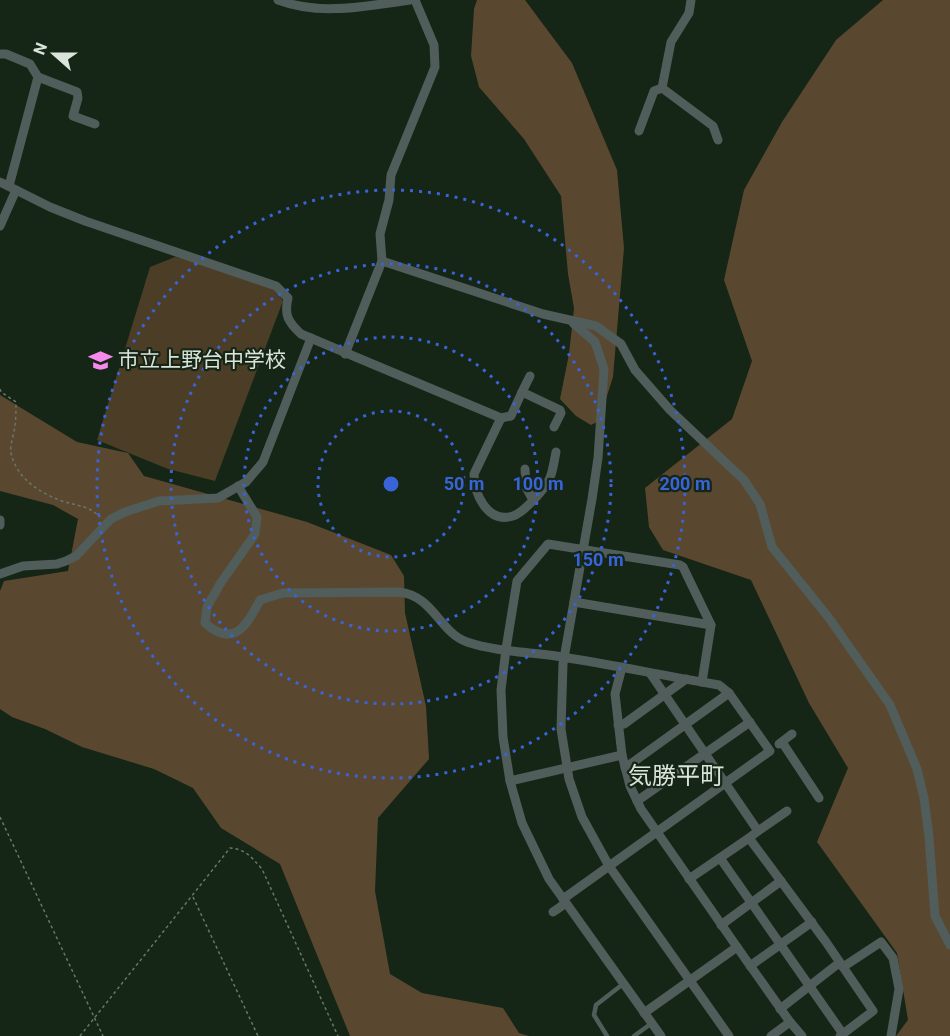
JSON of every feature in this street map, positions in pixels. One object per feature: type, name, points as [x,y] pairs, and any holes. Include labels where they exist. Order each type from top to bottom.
[{"type":"street","points":[[278,0],[294,6],[339,9],[410,0]]},
{"type":"street","points":[[345,354],[382,261],[380,234],[389,200],[392,175],[435,67],[434,45],[415,0]]},
{"type":"street","points":[[662,88],[671,42],[688,12],[691,0]]},
{"type":"street","points":[[0,54],[6,54],[30,64],[38,76],[77,92],[78,98],[73,116],[95,124]]},
{"type":"street","points":[[0,226],[8,186],[38,76]]},
{"type":"street","points":[[639,131],[654,91],[662,88]]},
{"type":"street","points":[[662,88],[712,126],[718,140]]},
{"type":"street","points":[[8,186],[84,221],[276,286],[288,298],[285,312],[288,320],[301,334],[501,418],[511,416],[530,376]]},
{"type":"street","points":[[382,261],[543,314],[596,326],[621,344],[635,370],[670,410],[744,480],[760,504],[772,547],[829,618],[890,705],[917,769],[929,837],[935,916],[950,945]]},
{"type":"street","points":[[571,321],[595,342],[604,369],[598,458],[564,657],[561,720],[567,768],[582,816],[609,866],[729,1036]]},
{"type":"street","points":[[0,574],[23,567],[66,561],[76,556],[111,519],[125,512],[159,501],[218,498],[246,482],[263,462],[311,339]]},
{"type":"street","points":[[522,392],[560,410],[561,413],[554,428]]},
{"type":"street","points":[[501,418],[474,474],[476,493],[484,507],[502,516],[514,516],[533,500],[549,481],[556,452]]},
{"type":"street","points":[[525,469],[526,487],[533,500]]},
{"type":"street","points":[[238,486],[257,517],[255,534],[207,607],[205,623],[213,630],[225,634],[239,632],[249,621],[260,600],[283,593],[406,592],[424,601],[461,639],[506,650],[564,657],[719,686],[729,693],[770,751]]},
{"type":"street","points":[[0,520],[0,525]]},
{"type":"street","points":[[661,1036],[549,879],[532,848],[522,823],[510,782],[502,737],[501,690],[517,581],[548,544],[680,565],[711,625],[702,682]]},
{"type":"street","points":[[574,602],[711,625]]},
{"type":"street","points":[[622,668],[615,694],[622,755],[630,786],[657,832],[689,879],[790,1023],[802,1036]]},
{"type":"street","points":[[650,673],[759,831]]},
{"type":"street","points":[[618,725],[624,724],[686,679]]},
{"type":"street","points":[[625,768],[729,693]]},
{"type":"street","points":[[638,801],[750,722]]},
{"type":"street","points":[[553,912],[609,866],[792,735]]},
{"type":"street","points":[[782,742],[819,798]]},
{"type":"street","points":[[510,782],[622,755]]},
{"type":"street","points":[[689,879],[788,811]]},
{"type":"street","points":[[720,858],[811,986],[841,1035],[873,1011],[812,922],[749,838]]},
{"type":"street","points":[[721,925],[781,881]]},
{"type":"street","points":[[750,966],[812,922]]},
{"type":"street","points":[[780,1009],[841,965],[881,942],[893,958],[899,989],[891,1036]]},
{"type":"street","points":[[644,1013],[737,947]]},
{"type":"street","points":[[771,1036],[790,1023]]},
{"type":"lane","points":[[607,1036],[594,1015],[596,1005],[623,984]]},
{"type":"lane","points":[[634,1036],[652,1023]]},
{"type":"path","points":[[0,389],[16,402],[11,451],[15,466],[30,484],[64,502],[93,510],[106,524]]},
{"type":"path","points":[[0,817],[103,1036]]},
{"type":"path","points":[[80,1036],[230,848],[248,853],[262,869],[338,1036]]},
{"type":"path","points":[[193,897],[258,1036]]},
{"type":"shaded area","points":[[477,0],[525,0],[572,63],[617,170],[624,248],[613,377],[599,421],[591,425],[576,416],[560,399],[569,354],[574,308],[568,274],[561,196],[524,139],[479,87],[471,56],[474,9]]},
{"type":"shaded area","points":[[883,0],[950,0],[950,1036],[896,1036],[908,1020],[897,953],[817,842],[848,768],[809,703],[751,580],[663,550],[649,527],[645,488],[732,419],[752,361],[724,280],[744,190],[782,122],[836,40]]},
{"type":"shaded area","points":[[175,257],[191,260],[276,290],[283,301],[215,481],[168,469],[97,440],[150,267]]},
{"type":"shaded area","points":[[0,395],[77,442],[128,453],[144,476],[307,522],[391,555],[404,576],[405,613],[426,706],[429,759],[378,818],[375,891],[390,974],[422,993],[503,1008],[519,1033],[529,1036],[350,1036],[280,864],[221,828],[193,788],[154,769],[82,747],[45,729],[12,717],[0,709],[0,591],[4,581],[68,571],[78,519],[53,505],[0,491]]},
{"type":"place","name":"市立上野台中学校","points":[[100,360]]},
{"type":"district","name":"気勝平町","points":[[676,776]]}]
